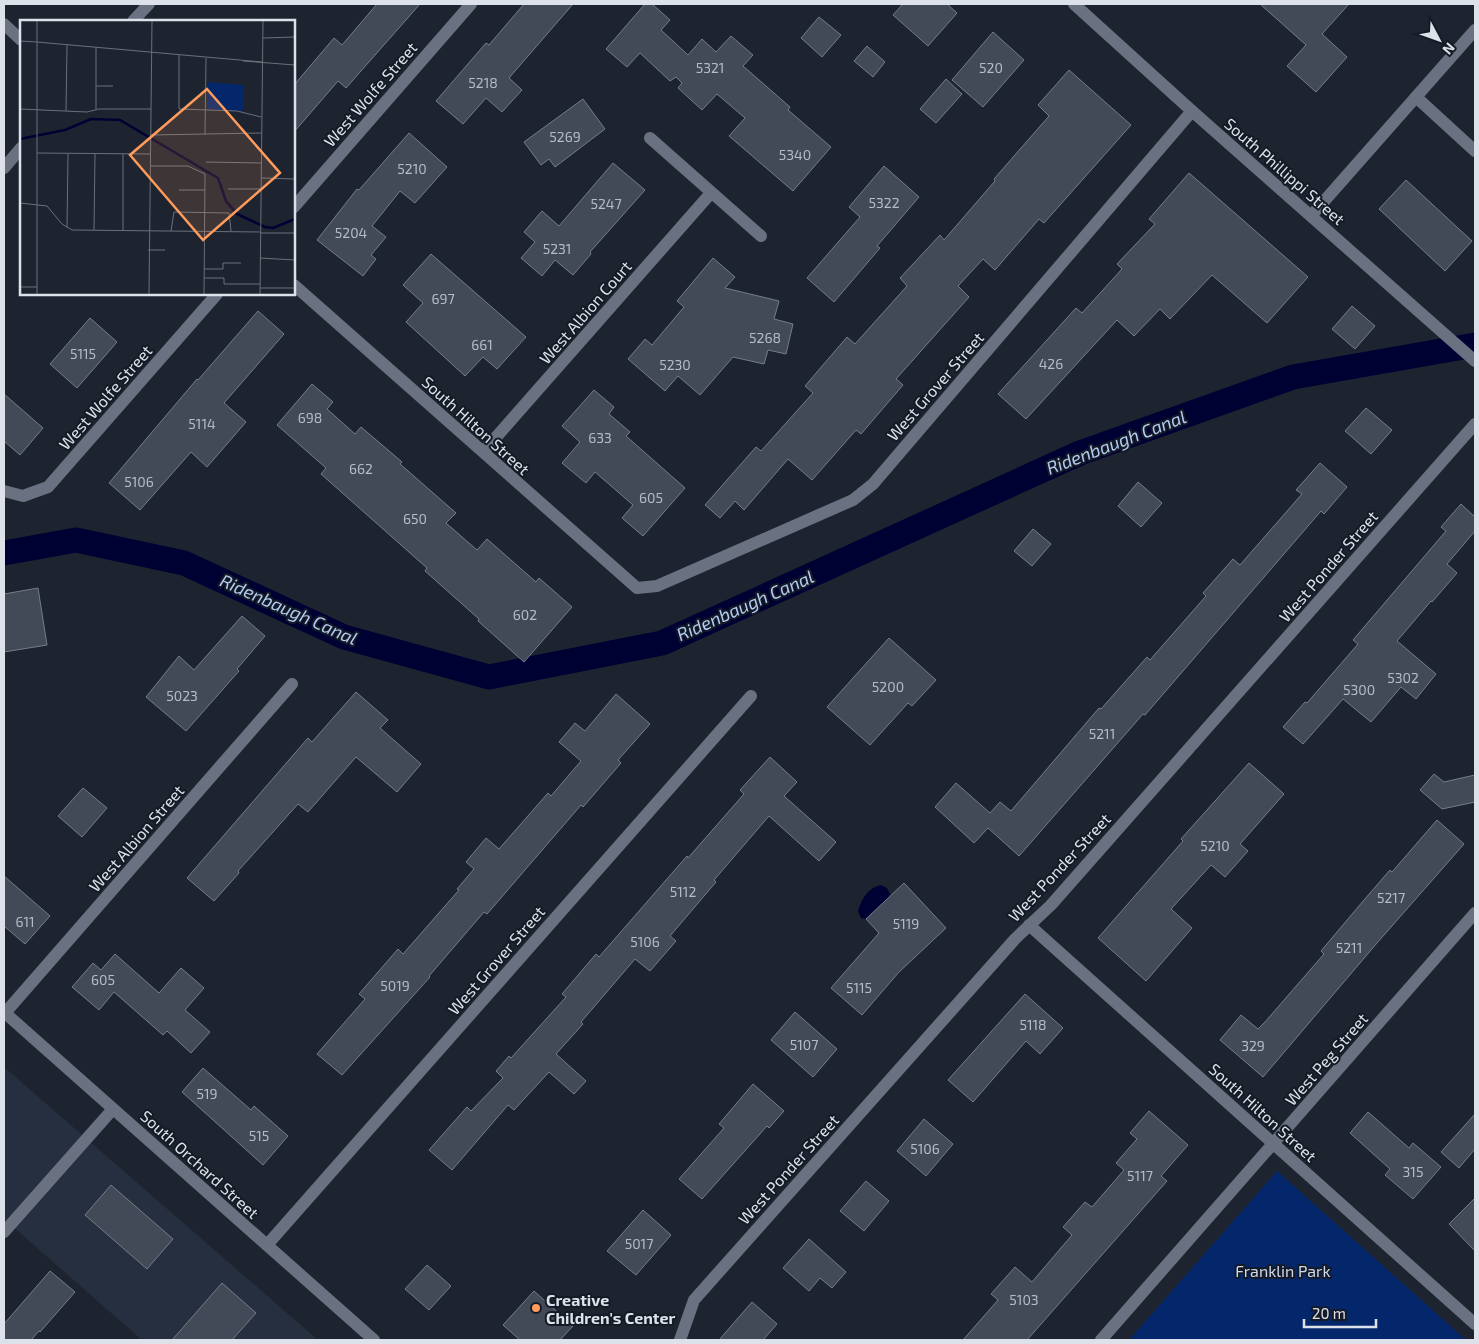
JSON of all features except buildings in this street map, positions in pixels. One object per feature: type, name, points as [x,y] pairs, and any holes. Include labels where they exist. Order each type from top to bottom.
[{"type":"street","points":[[134,20],[149,4]]},
{"type":"street","name":"West Wolfe Street","points":[[295,205],[471,4]]},
{"type":"street","name":"South Phillippi Street","points":[[1074,4],[1475,361]]},
{"type":"street","points":[[4,24],[20,39]]},
{"type":"street","points":[[1311,216],[1475,30]]},
{"type":"street","points":[[1416,97],[1475,151]]},
{"type":"street","name":"West Grover Street","points":[[637,588],[657,586],[835,508],[853,500],[873,484],[1192,111]]},
{"type":"street","points":[[650,138],[761,236]]},
{"type":"street","points":[[4,168],[20,149]]},
{"type":"street","name":"West Albion Court","points":[[483,452],[711,193]]},
{"type":"street","name":"South Hilton Street","points":[[295,286],[637,588]]},
{"type":"street","name":"West Wolfe Street","points":[[4,491],[23,496],[48,487],[216,295]]},
{"type":"street","name":"West Ponder Street","points":[[680,1340],[694,1300],[1014,939],[1051,905],[1475,424]]},
{"type":"street","name":"West Albion Street","points":[[4,1012],[292,684]]},
{"type":"street","name":"West Grover Street","points":[[266,1245],[751,696]]},
{"type":"street","name":"West Peg Street","points":[[1101,1340],[1475,913]]},
{"type":"street","name":"South Hilton Street","points":[[1029,925],[1475,1324]]},
{"type":"street","name":"South Orchard Street","points":[[4,1012],[374,1340]]},
{"type":"street","points":[[4,1232],[113,1109]]},
{"type":"shaded area","points":[[881,885],[887,888],[892,898],[868,920],[861,918],[858,911],[861,902],[872,888]]},
{"type":"shaded area","points":[[4,1067],[318,1340],[142,1340],[4,1219]]},
{"type":"green space","name":"Franklin Park","points":[[1277,1171],[1466,1340],[1129,1340]]},
{"type":"waterway","name":"Ridenbaugh Canal","points":[[4,553],[76,540],[184,563],[344,637],[489,677],[662,643],[1080,453],[1293,377],[1475,345]]},
{"type":"place","name":"Creative Children's Center","points":[[536,1308]]}]
